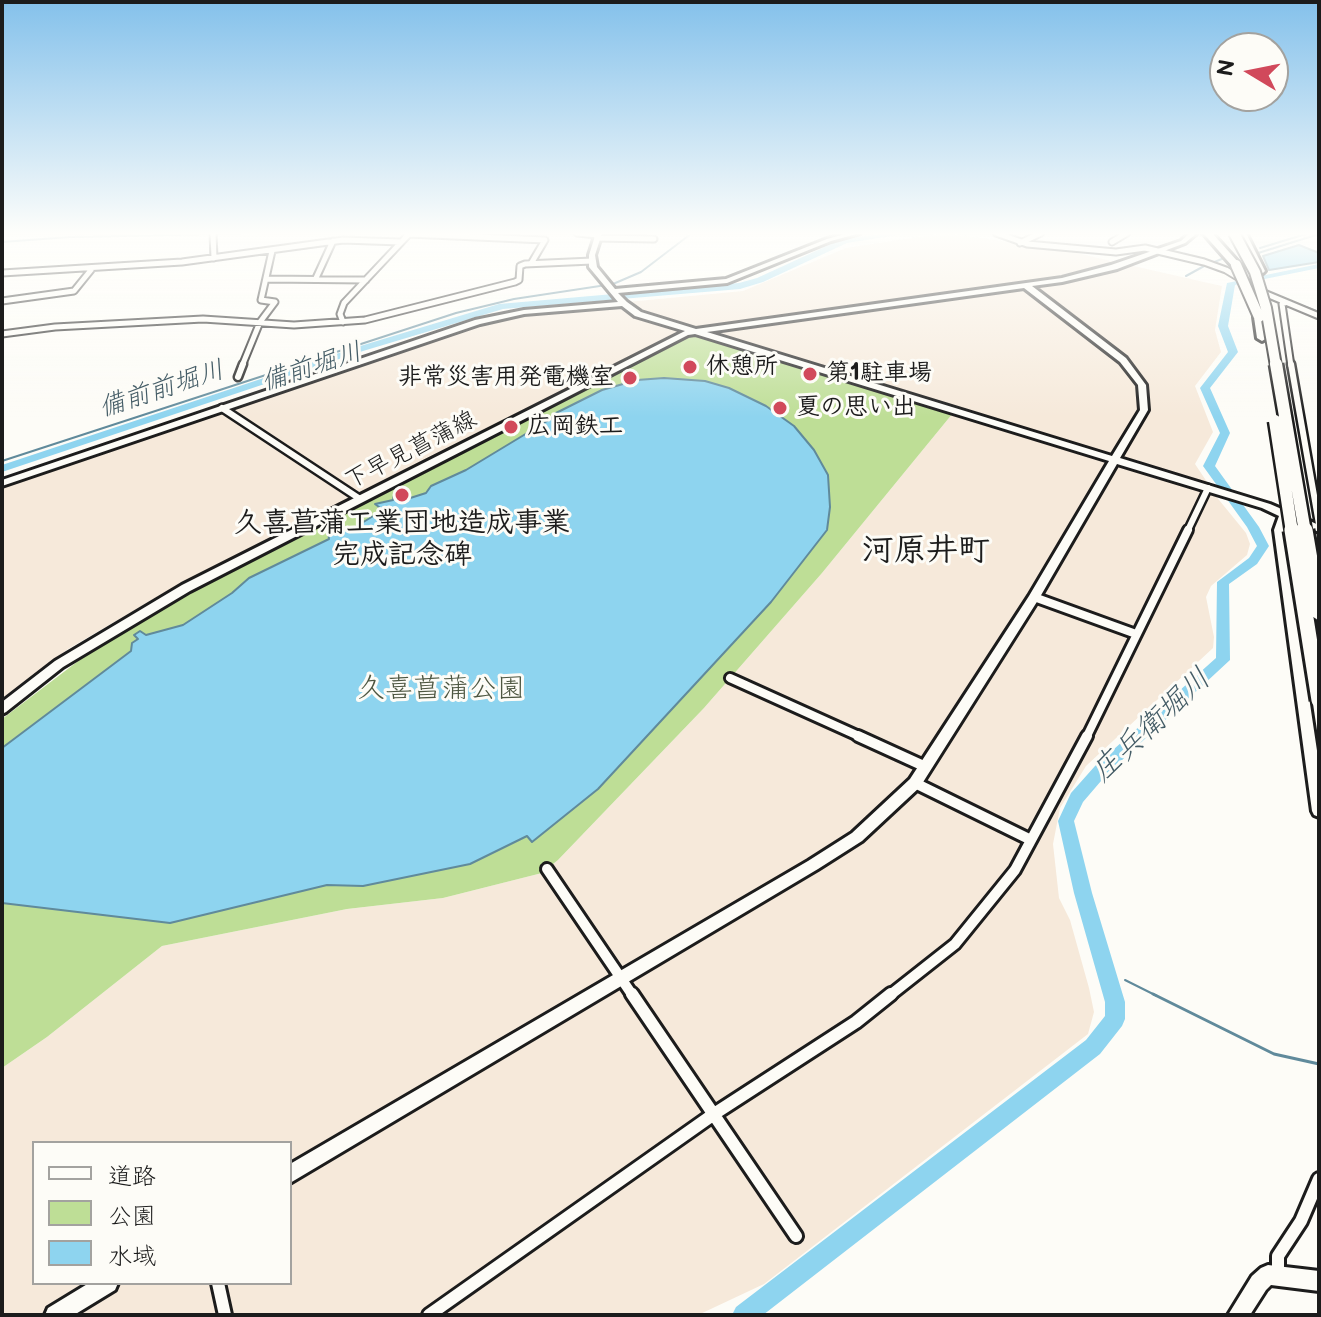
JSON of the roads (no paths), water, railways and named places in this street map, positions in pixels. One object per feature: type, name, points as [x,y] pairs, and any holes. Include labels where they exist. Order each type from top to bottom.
[{"type":"highway","points":[[1250,294],[1264,322]]},
{"type":"highway","points":[[1255,294],[1264,322],[1319,700]]},
{"type":"highway","points":[[1259,294],[1319,612]]},
{"type":"highway","points":[[1264,322],[1273,320],[1268,294]]},
{"type":"street","points":[[2,301],[49,294]]},
{"type":"street","points":[[238,377],[260,322],[275,302],[261,300],[263,294]]},
{"type":"street","points":[[343,322],[342,306],[353,294]]},
{"type":"street","points":[[2,334],[55,327],[203,319],[294,325],[343,322],[365,320],[466,294]]},
{"type":"street","points":[[2,483],[478,322],[607,294]]},
{"type":"street","points":[[616,294],[638,314],[1212,489],[1319,527],[1318,502],[1291,366],[1282,304],[1285,303]]},
{"type":"street","name":"下早見菖蒲線","points":[[2,709],[59,664],[121,624],[692,331],[957,294]]},
{"type":"street","points":[[292,1173],[857,837],[915,783],[1034,597],[1144,410],[1142,385],[1134,372],[1109,347],[1038,294]]},
{"type":"street","points":[[1269,294],[1319,316]]},
{"type":"street","points":[[222,408],[360,499]]},
{"type":"street","points":[[429,1315],[714,1114],[856,1022],[955,944],[1015,870],[1073,766],[1136,634],[1212,489]]},
{"type":"street","points":[[1285,514],[1279,530],[1319,811]]},
{"type":"street","points":[[1034,597],[1136,634]]},
{"type":"street","points":[[730,678],[926,767]]},
{"type":"street","points":[[915,783],[1031,840]]},
{"type":"street","points":[[547,869],[796,1236]]},
{"type":"street","points":[[1278,1275],[1278,1256],[1301,1221],[1319,1179]]},
{"type":"street","points":[[1238,1315],[1268,1275],[1319,1281]]},
{"type":"street","points":[[55,1315],[105,1285]]},
{"type":"street","points":[[218,1285],[225,1315]]},
{"type":"water","name":"久喜菖蒲公園","points":[[637,380],[705,381],[729,388],[766,406],[794,426],[814,450],[828,475],[830,507],[827,530],[771,602],[598,789],[532,842],[527,836],[470,864],[363,886],[327,885],[170,923],[2,903],[2,748],[131,651],[132,643],[138,639],[134,635],[140,631],[146,635],[183,625],[249,578],[329,539],[328,531],[352,529],[383,510],[375,504],[393,500],[394,495],[404,500],[426,493],[431,486],[466,470],[554,414],[602,390]]},
{"type":"waterway","name":"備前前堀川","points":[[2,461],[456,313],[544,294]]},
{"type":"waterway","name":"備前堀川","points":[[2,469],[360,349],[502,306],[639,294]]},
{"type":"waterway","name":"庄兵衛堀川","points":[[744,1315],[1093,1047],[1115,1019],[1115,1002],[1083,893],[1066,821],[1077,798],[1101,770],[1223,660],[1223,582],[1253,561],[1263,546],[1209,466],[1225,433],[1205,388],[1233,352],[1223,326],[1229,294]]},
{"type":"waterway","points":[[1279,297],[1319,312]]},
{"type":"waterway","name":"庄兵衛堀川","points":[[1106,970],[1112,973]]},
{"type":"waterway","points":[[1125,980],[1153,994]]},
{"type":"waterway","points":[[1153,994],[1274,1054],[1319,1064]]},
{"type":"waterway","points":[[1153,994],[1157,996]]},
{"type":"place","name":"休憩所","points":[[690,367]]},
{"type":"place","name":"第1駐車場","points":[[810,374]]},
{"type":"place","name":"非常災害用発電機室","points":[[630,378]]},
{"type":"place","name":"夏の思い出","points":[[780,408]]},
{"type":"place","name":"広岡鉄工","points":[[511,427]]},
{"type":"place","name":"久喜菖蒲工業団地造成事業 完成記念碑","points":[[402,495]]},
{"type":"district","name":"河原井町","points":[[926,552]]}]
